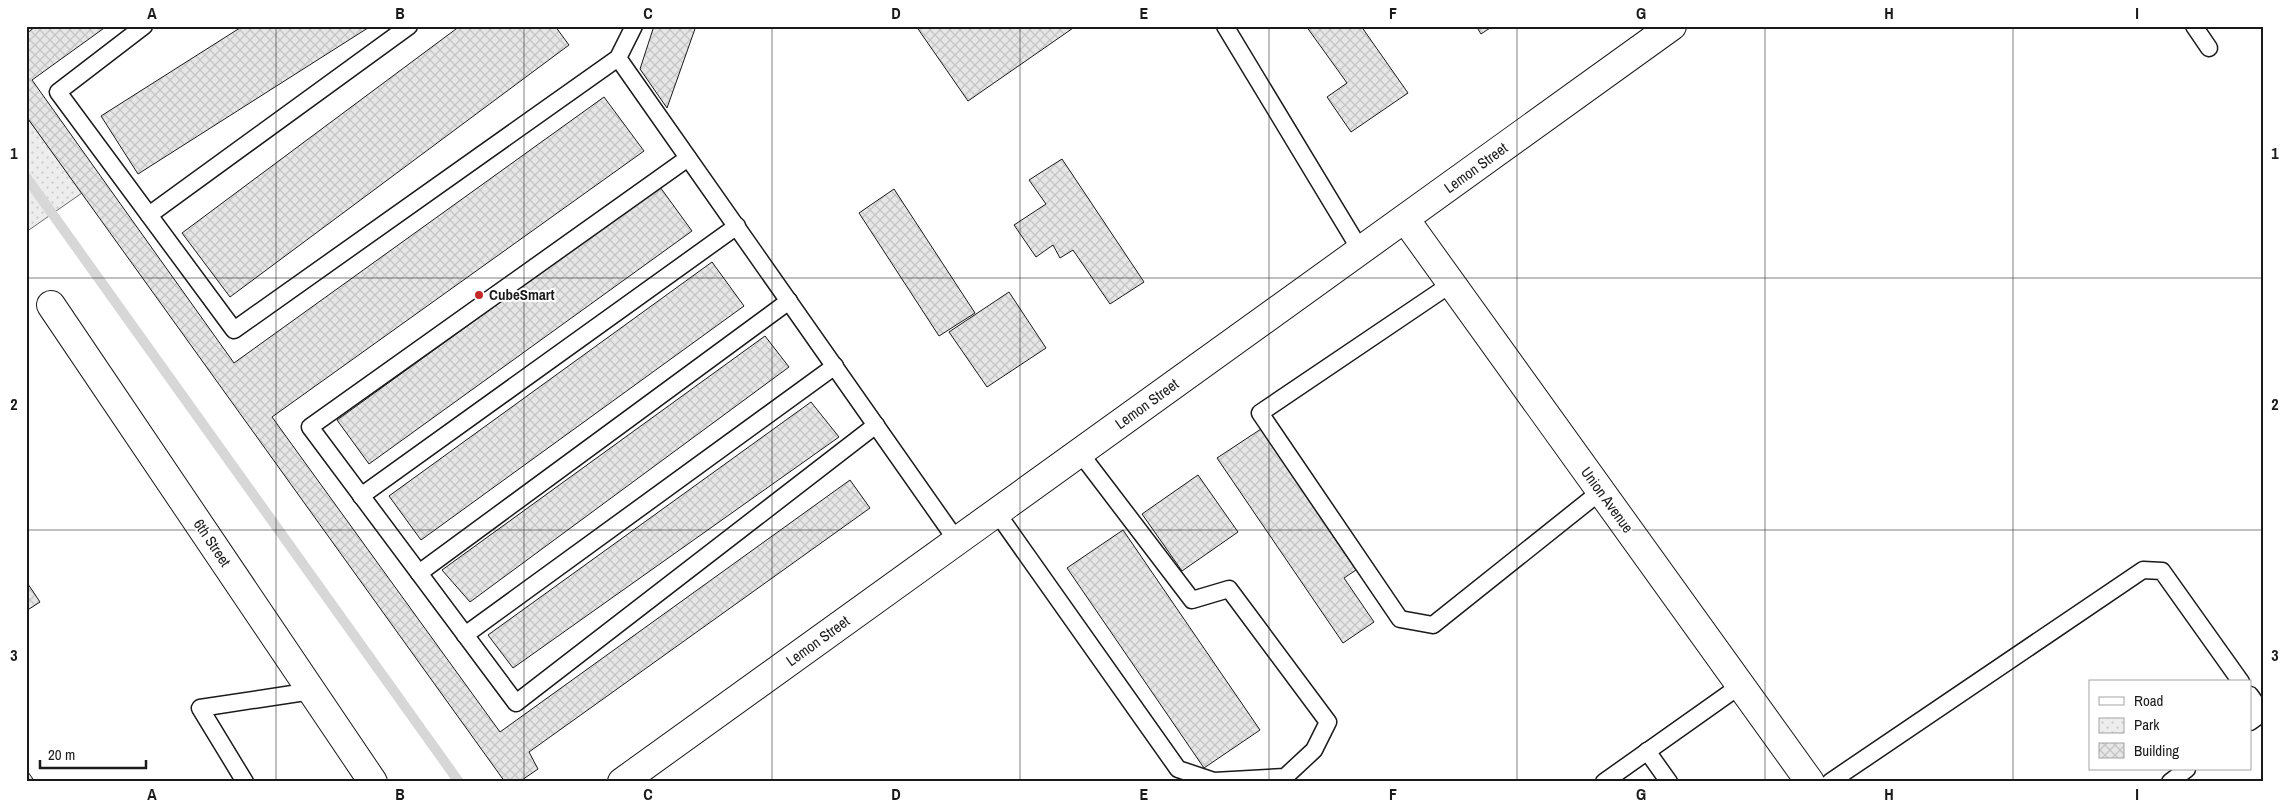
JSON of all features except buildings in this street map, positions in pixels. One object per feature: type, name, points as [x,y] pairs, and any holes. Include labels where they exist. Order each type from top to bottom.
[{"type":"street","name":"Lemon Street","points":[[622,782],[1672,26]]},
{"type":"street","name":"Union Avenue","points":[[1405,219],[1810,782]]},
{"type":"street","name":"6th Street","points":[[51,305],[373,782]]},
{"type":"lane","points":[[144,26],[58,92],[234,330],[618,58],[634,26]]},
{"type":"lane","points":[[149,215],[409,26]]},
{"type":"lane","points":[[1225,26],[1361,251]]},
{"type":"lane","points":[[2194,26],[2209,48]]},
{"type":"lane","points":[[618,58],[957,541]]},
{"type":"lane","points":[[688,158],[310,427],[516,703],[876,425]]},
{"type":"lane","points":[[361,496],[736,226]]},
{"type":"lane","points":[[1451,284],[1260,413],[1400,619],[1433,625],[1600,491]]},
{"type":"lane","points":[[419,573],[789,301]]},
{"type":"lane","points":[[466,635],[835,366]]},
{"type":"lane","points":[[997,512],[1178,768],[1214,782],[1286,777],[1314,750],[1328,722],[1229,590],[1192,600],[1080,453]]},
{"type":"lane","points":[[1830,782],[2143,570],[2162,571],[2240,680]]},
{"type":"lane","points":[[1604,782],[1741,685]]},
{"type":"lane","points":[[245,782],[200,708],[312,691]]},
{"type":"lane","points":[[2252,698],[2257,704],[2257,718],[2252,721]]},
{"type":"lane","points":[[1647,751],[1669,782]]},
{"type":"lane","points":[[2170,782],[2186,770]]},
{"type":"green space","points":[[26,116],[82,193],[26,232]]},
{"type":"waterway","points":[[26,177],[459,782]]},
{"type":"place","name":"CubeSmart","points":[[479,295]]}]
